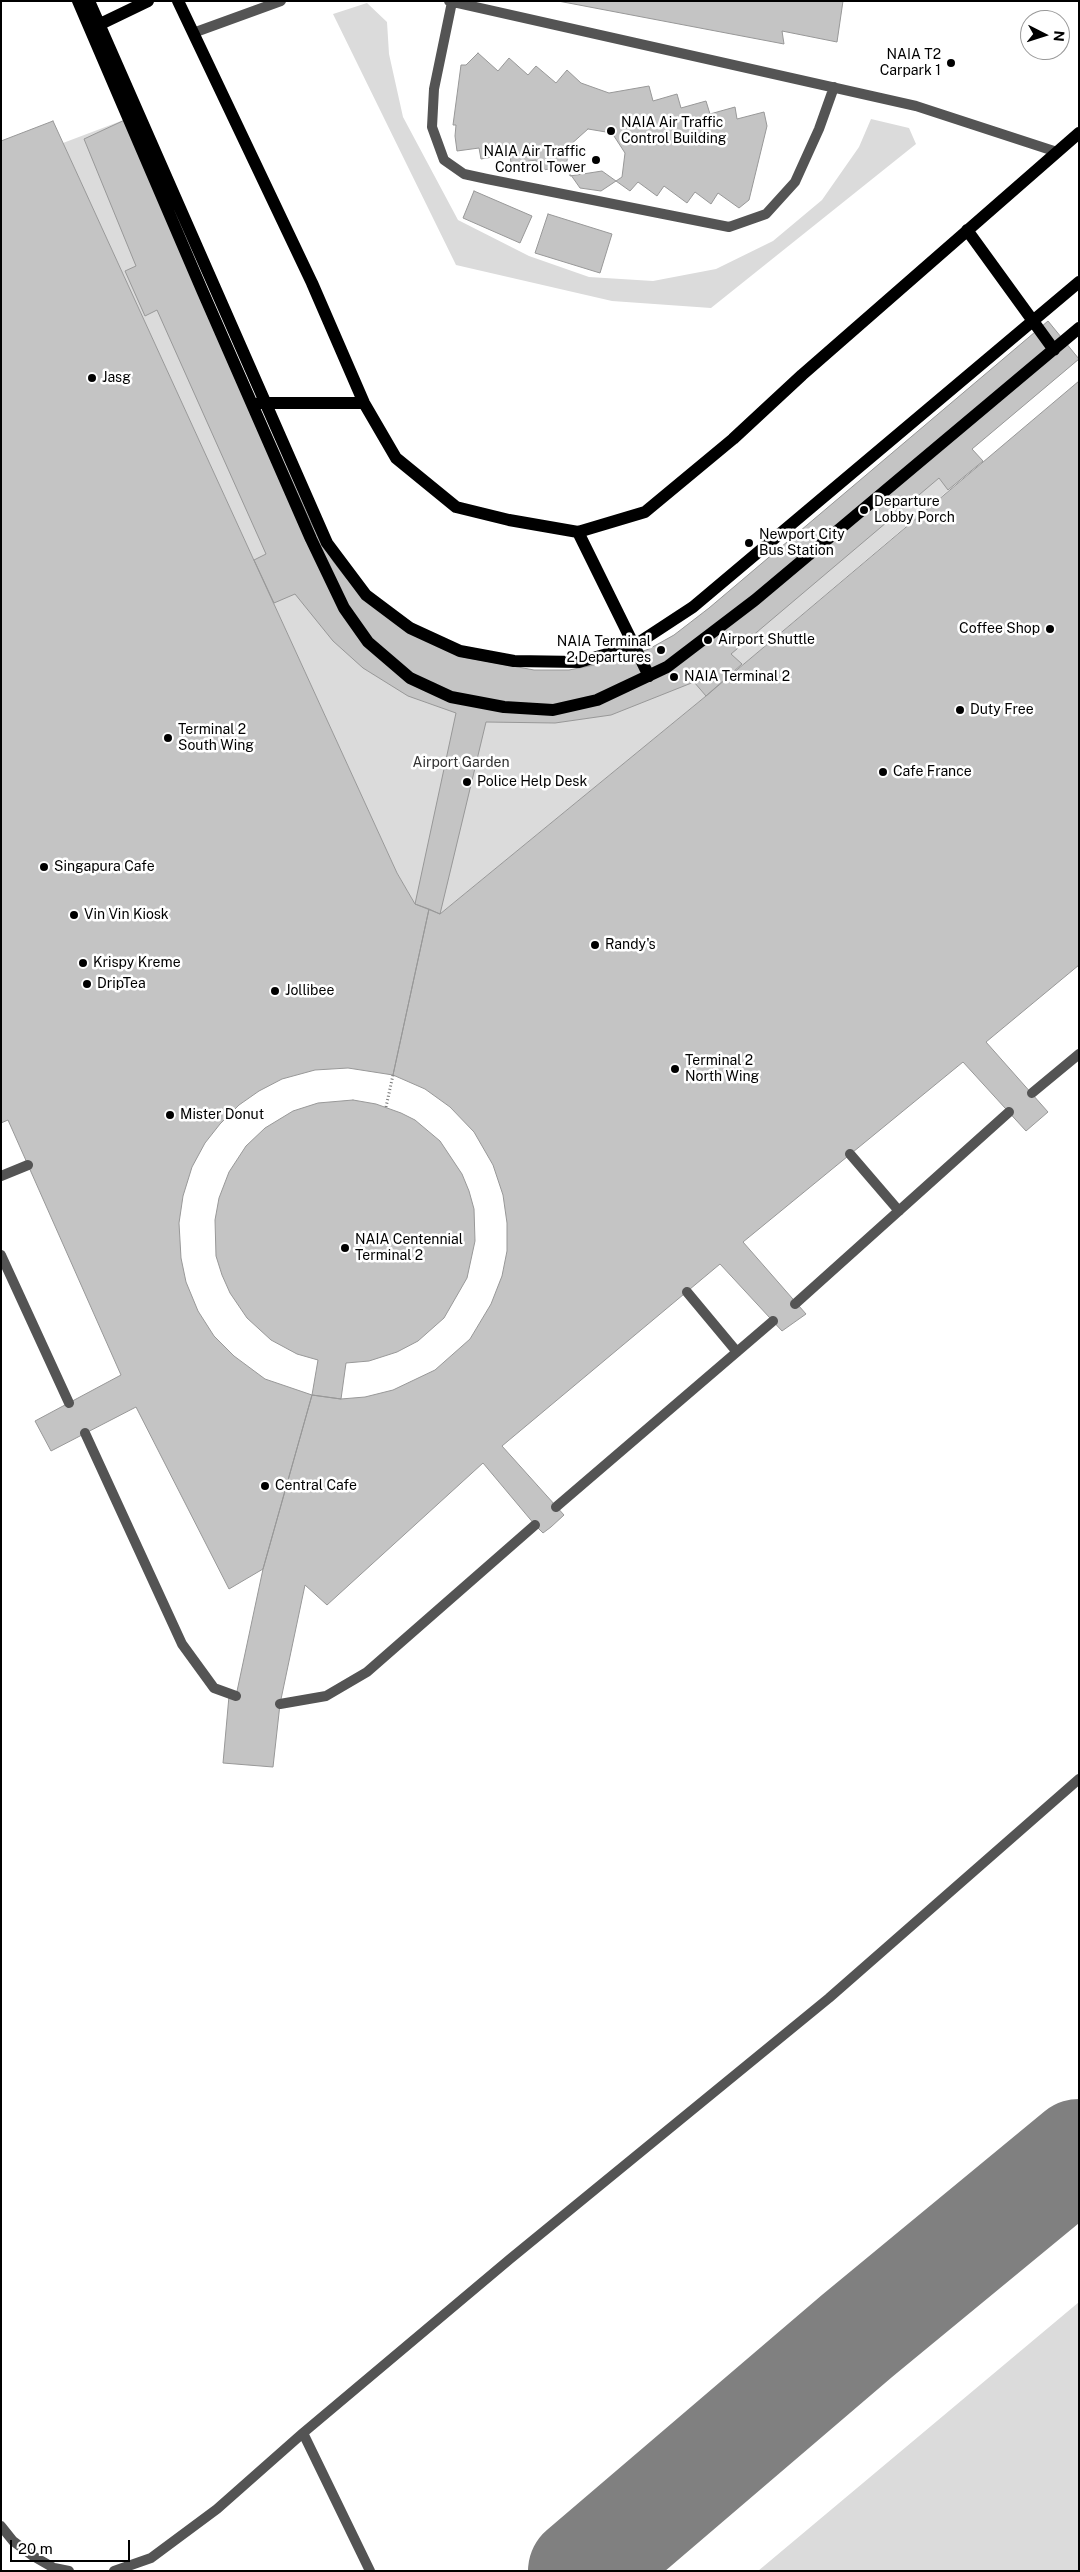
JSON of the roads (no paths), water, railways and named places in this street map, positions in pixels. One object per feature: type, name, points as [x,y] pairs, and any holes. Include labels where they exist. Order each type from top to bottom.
[{"type":"main road","points":[[78,1],[252,403],[344,608],[368,642],[410,678],[451,697],[504,707],[553,710],[598,700],[667,667],[755,600],[1079,328]]},
{"type":"main road","points":[[89,1],[326,543],[366,595],[410,628],[460,651],[514,662],[579,662],[632,647],[693,607],[1079,282]]},
{"type":"main road","points":[[89,29],[148,1]]},
{"type":"main road","points":[[178,1],[312,283],[364,403],[396,458],[456,507],[509,520],[578,532],[644,512],[733,439],[808,369],[1079,133]]},
{"type":"main road","points":[[966,230],[1054,350]]},
{"type":"main road","points":[[252,403],[364,403]]},
{"type":"main road","points":[[578,532],[649,676]]},
{"type":"lane","points":[[193,33],[281,1]]},
{"type":"lane","points":[[834,87],[819,129],[794,182],[766,214],[729,227],[464,174],[444,160],[432,127],[434,89],[450,2],[834,87],[916,106],[1057,152]]},
{"type":"lane","points":[[1032,1093],[1079,1054]]},
{"type":"lane","points":[[796,1304],[1009,1112]]},
{"type":"lane","points":[[850,1154],[899,1211]]},
{"type":"lane","points":[[1,1176],[28,1165]]},
{"type":"lane","points":[[1,1254],[69,1403]]},
{"type":"lane","points":[[687,1292],[737,1352]]},
{"type":"lane","points":[[556,1507],[773,1321]]},
{"type":"lane","points":[[85,1433],[182,1644],[214,1688],[236,1696]]},
{"type":"lane","points":[[280,1704],[326,1696],[367,1672],[535,1525]]},
{"type":"lane","points":[[114,2571],[151,2558],[217,2509],[303,2433],[510,2259],[829,1998],[1079,1779]]},
{"type":"lane","points":[[303,2433],[370,2571]]},
{"type":"lane","points":[[1,2526],[13,2541],[33,2556],[54,2568],[69,2571]]},
{"type":"place","name":"NAIA T2 Carpark 1","points":[[951,63]]},
{"type":"place","name":"NAIA Air Traffic Control Building","points":[[611,131]]},
{"type":"place","name":"NAIA Air Traffic Control Tower","points":[[596,160]]},
{"type":"place","name":"Jasg","points":[[92,378]]},
{"type":"place","name":"Departure Lobby Porch","points":[[864,510]]},
{"type":"place","name":"Newport City Bus Station","points":[[749,543]]},
{"type":"place","name":"Coffee Shop","points":[[1050,629]]},
{"type":"place","name":"Airport Shuttle","points":[[708,640]]},
{"type":"place","name":"NAIA Terminal 2 Departures","points":[[661,650]]},
{"type":"place","name":"NAIA Terminal 2","points":[[674,677]]},
{"type":"place","name":"Duty Free","points":[[960,710]]},
{"type":"place","name":"Terminal 2 South Wing","points":[[168,738]]},
{"type":"place","name":"Cafe France","points":[[883,772]]},
{"type":"place","name":"Police Help Desk","points":[[467,782]]},
{"type":"place","name":"Singapura Cafe","points":[[44,867]]},
{"type":"place","name":"Vin Vin Kiosk","points":[[74,915]]},
{"type":"place","name":"Randy's","points":[[595,945]]},
{"type":"place","name":"Krispy Kreme","points":[[83,963]]},
{"type":"place","name":"DripTea","points":[[87,984]]},
{"type":"place","name":"Jollibee","points":[[275,991]]},
{"type":"place","name":"Terminal 2 North Wing","points":[[675,1069]]},
{"type":"place","name":"Mister Donut","points":[[170,1115]]},
{"type":"place","name":"NAIA Centennial Terminal 2","points":[[345,1248]]},
{"type":"place","name":"Central Cafe","points":[[265,1486]]},
{"type":"park label","name":"Airport Garden","points":[[461,763]]}]
